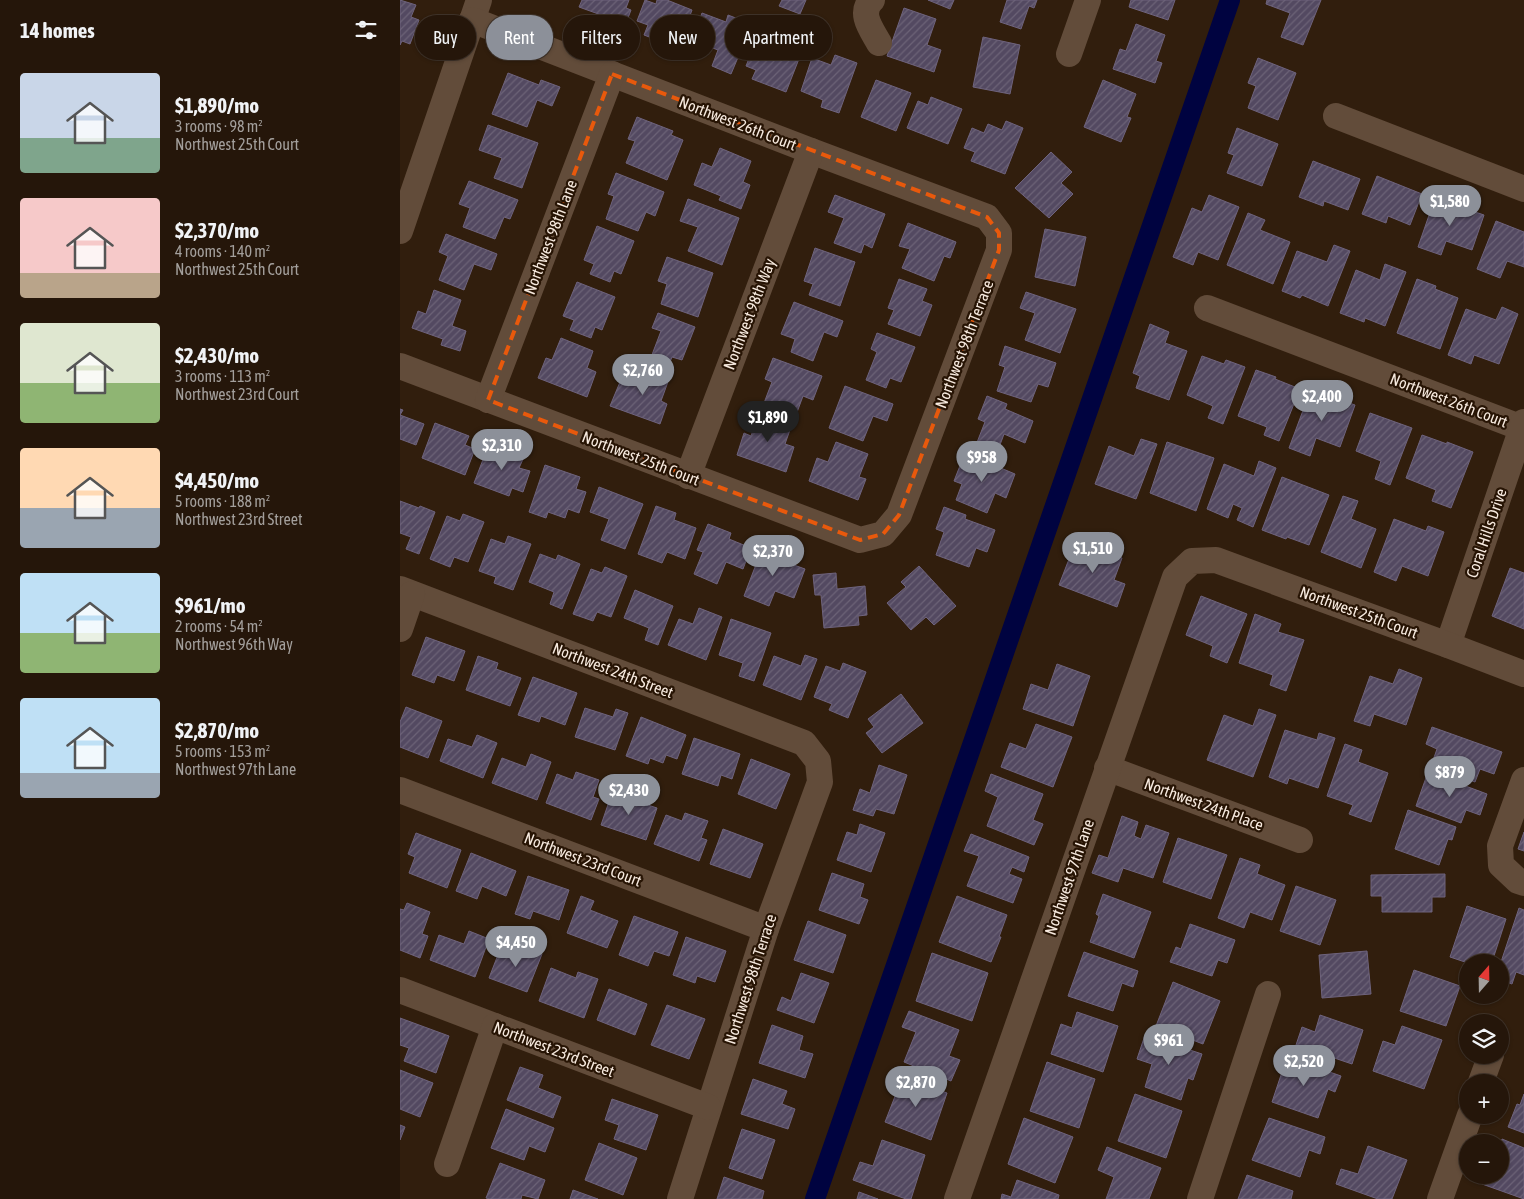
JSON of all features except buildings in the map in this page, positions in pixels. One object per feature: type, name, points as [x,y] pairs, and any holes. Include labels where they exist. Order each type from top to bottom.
[{"type":"street","points":[[1069,54],[1088,0]]},
{"type":"street","points":[[868,1],[865,19],[879,43]]},
{"type":"street","points":[[400,231],[476,10]]},
{"type":"street","name":"Northwest 26th Court","points":[[476,10],[612,74],[987,217],[999,233]]},
{"type":"street","name":"Northwest 98th Lane","points":[[488,400],[612,74]]},
{"type":"street","points":[[1336,116],[1524,189]]},
{"type":"street","name":"Northwest 98th Way","points":[[688,476],[810,151]]},
{"type":"street","name":"Northwest 98th Terrace","points":[[883,534],[900,515],[999,250],[999,233]]},
{"type":"street","name":"Northwest 26th Court","points":[[1207,308],[1523,425]]},
{"type":"street","name":"Northwest 25th Court","points":[[400,366],[860,540],[883,534]]},
{"type":"street","name":"Coral Hills Drive","points":[[1448,645],[1523,425]]},
{"type":"street","name":"Northwest 25th Court","points":[[1192,561],[1216,560],[1524,674]]},
{"type":"street","name":"Northwest 97th Lane","points":[[957,1199],[1175,577],[1192,561]]},
{"type":"street","points":[[400,629],[406,592]]},
{"type":"street","name":"Northwest 24th Street","points":[[406,592],[804,743],[818,761]]},
{"type":"street","name":"Northwest 98th Terrace","points":[[680,1199],[766,929],[820,782],[818,761]]},
{"type":"street","name":"Northwest 24th Place","points":[[1107,768],[1300,840]]},
{"type":"street","points":[[1524,780],[1500,846],[1501,865],[1518,881],[1524,883]]},
{"type":"street","name":"Northwest 23rd Court","points":[[400,790],[766,929]]},
{"type":"street","name":"Northwest 23rd Street","points":[[400,990],[708,1107]]},
{"type":"street","points":[[1200,1199],[1268,994]]},
{"type":"street","points":[[447,1164],[495,1026]]},
{"type":"street","points":[[1440,1199],[1467,1124]]},
{"type":"highlighted area","points":[[612,74],[987,217],[999,233],[999,250],[899,515],[883,534],[860,540],[488,400]]},
{"type":"waterway","points":[[815,1199],[1230,0]]}]
